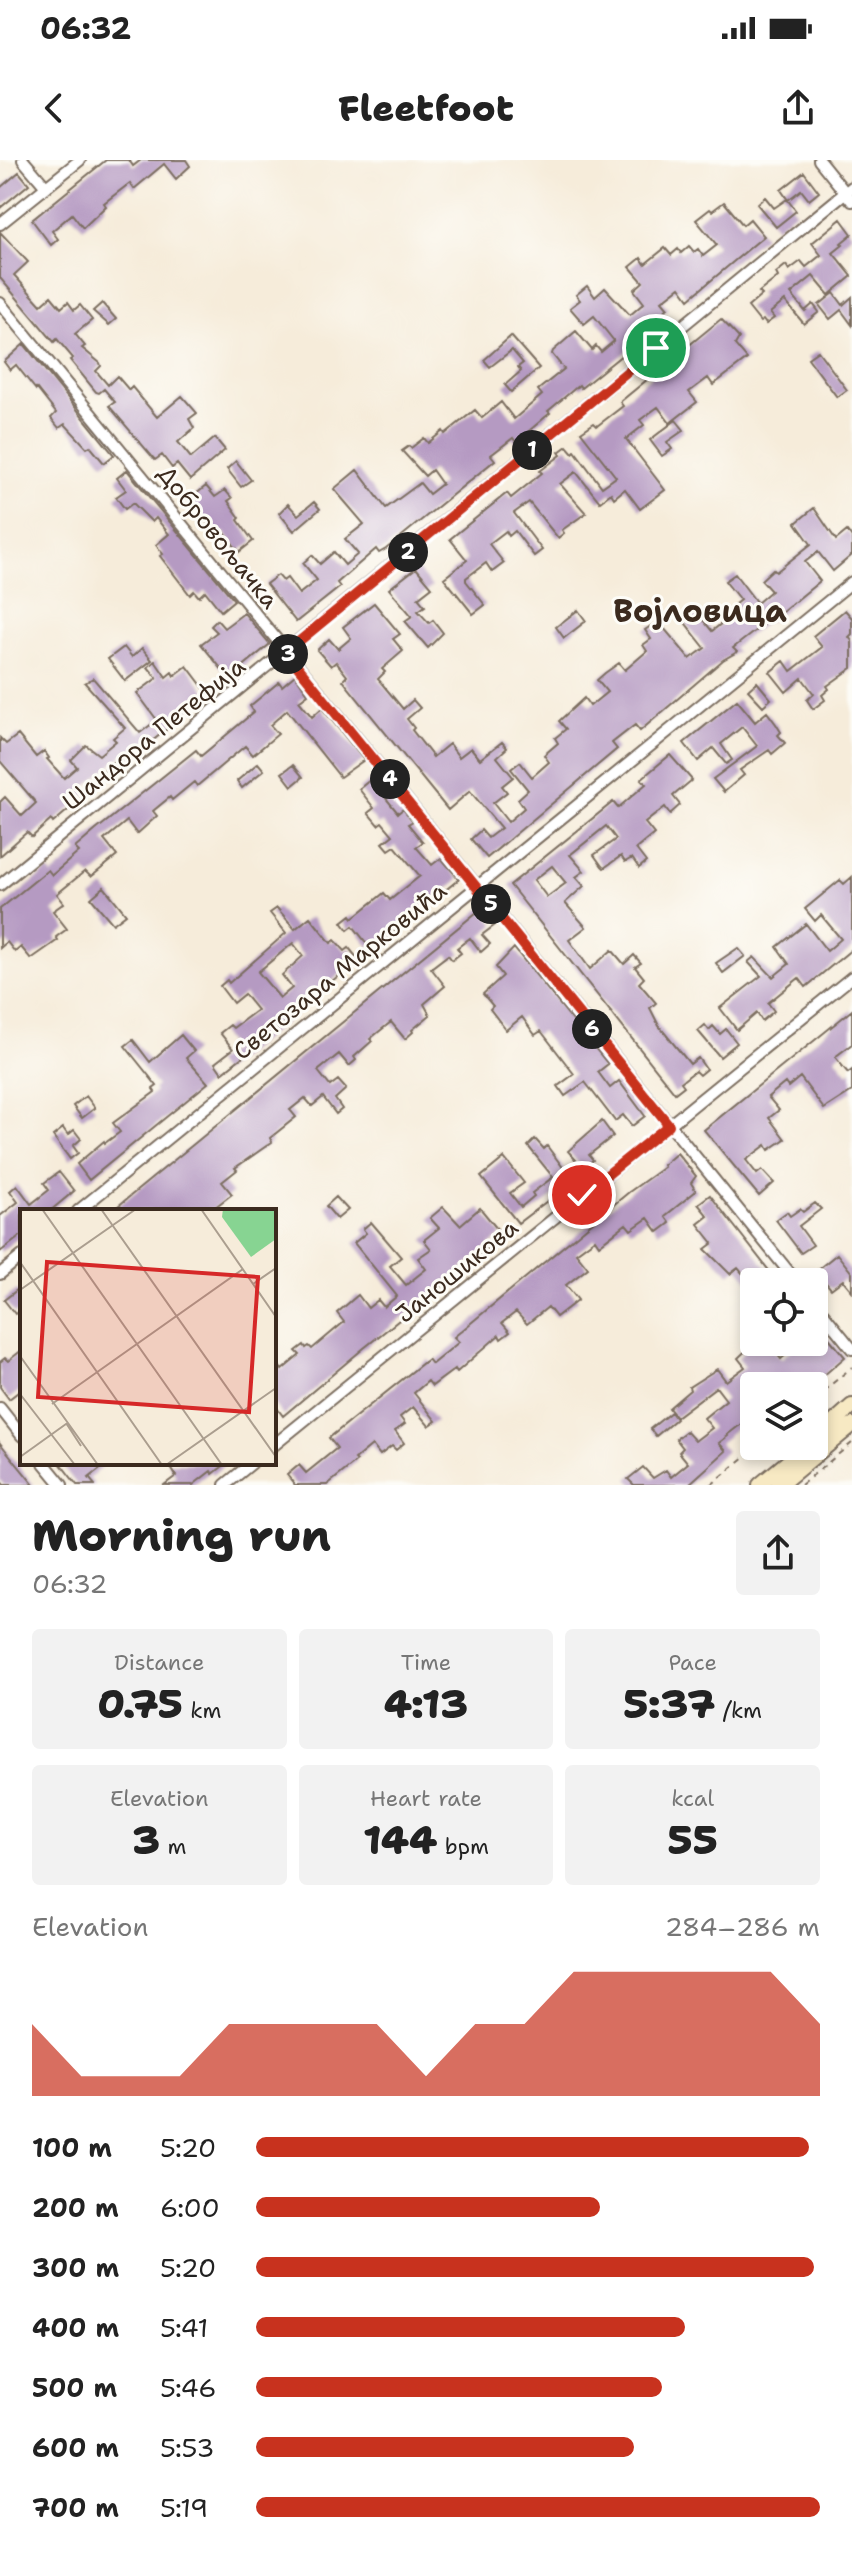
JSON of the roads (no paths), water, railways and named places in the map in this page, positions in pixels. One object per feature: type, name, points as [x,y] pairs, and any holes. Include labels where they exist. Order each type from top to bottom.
[{"type":"street","points":[[23,160],[46,187]]},
{"type":"street","points":[[0,224],[80,160]]},
{"type":"street","points":[[819,160],[850,193]]},
{"type":"street","name":"Шандора Петефија","points":[[0,885],[850,193]]},
{"type":"street","name":"Добровољачка","points":[[0,303],[786,1268]]},
{"type":"street","name":"Светозара Марковића","points":[[80,1209],[852,582]]},
{"type":"street","name":"Јаношикова","points":[[276,1443],[852,977]]},
{"type":"street","points":[[0,1274],[20,1258]]},
{"type":"street","points":[[828,1319],[852,1349]]},
{"type":"street","points":[[828,1427],[852,1406]]},
{"type":"street","points":[[0,1408],[20,1433]]},
{"type":"street","points":[[779,1485],[852,1425]]},
{"type":"street","points":[[760,1485],[790,1460]]},
{"type":"street","points":[[46,1465],[62,1485]]},
{"type":"street","points":[[225,1485],[250,1465]]},
{"type":"district","name":"Војловица","points":[[700,610]]}]
